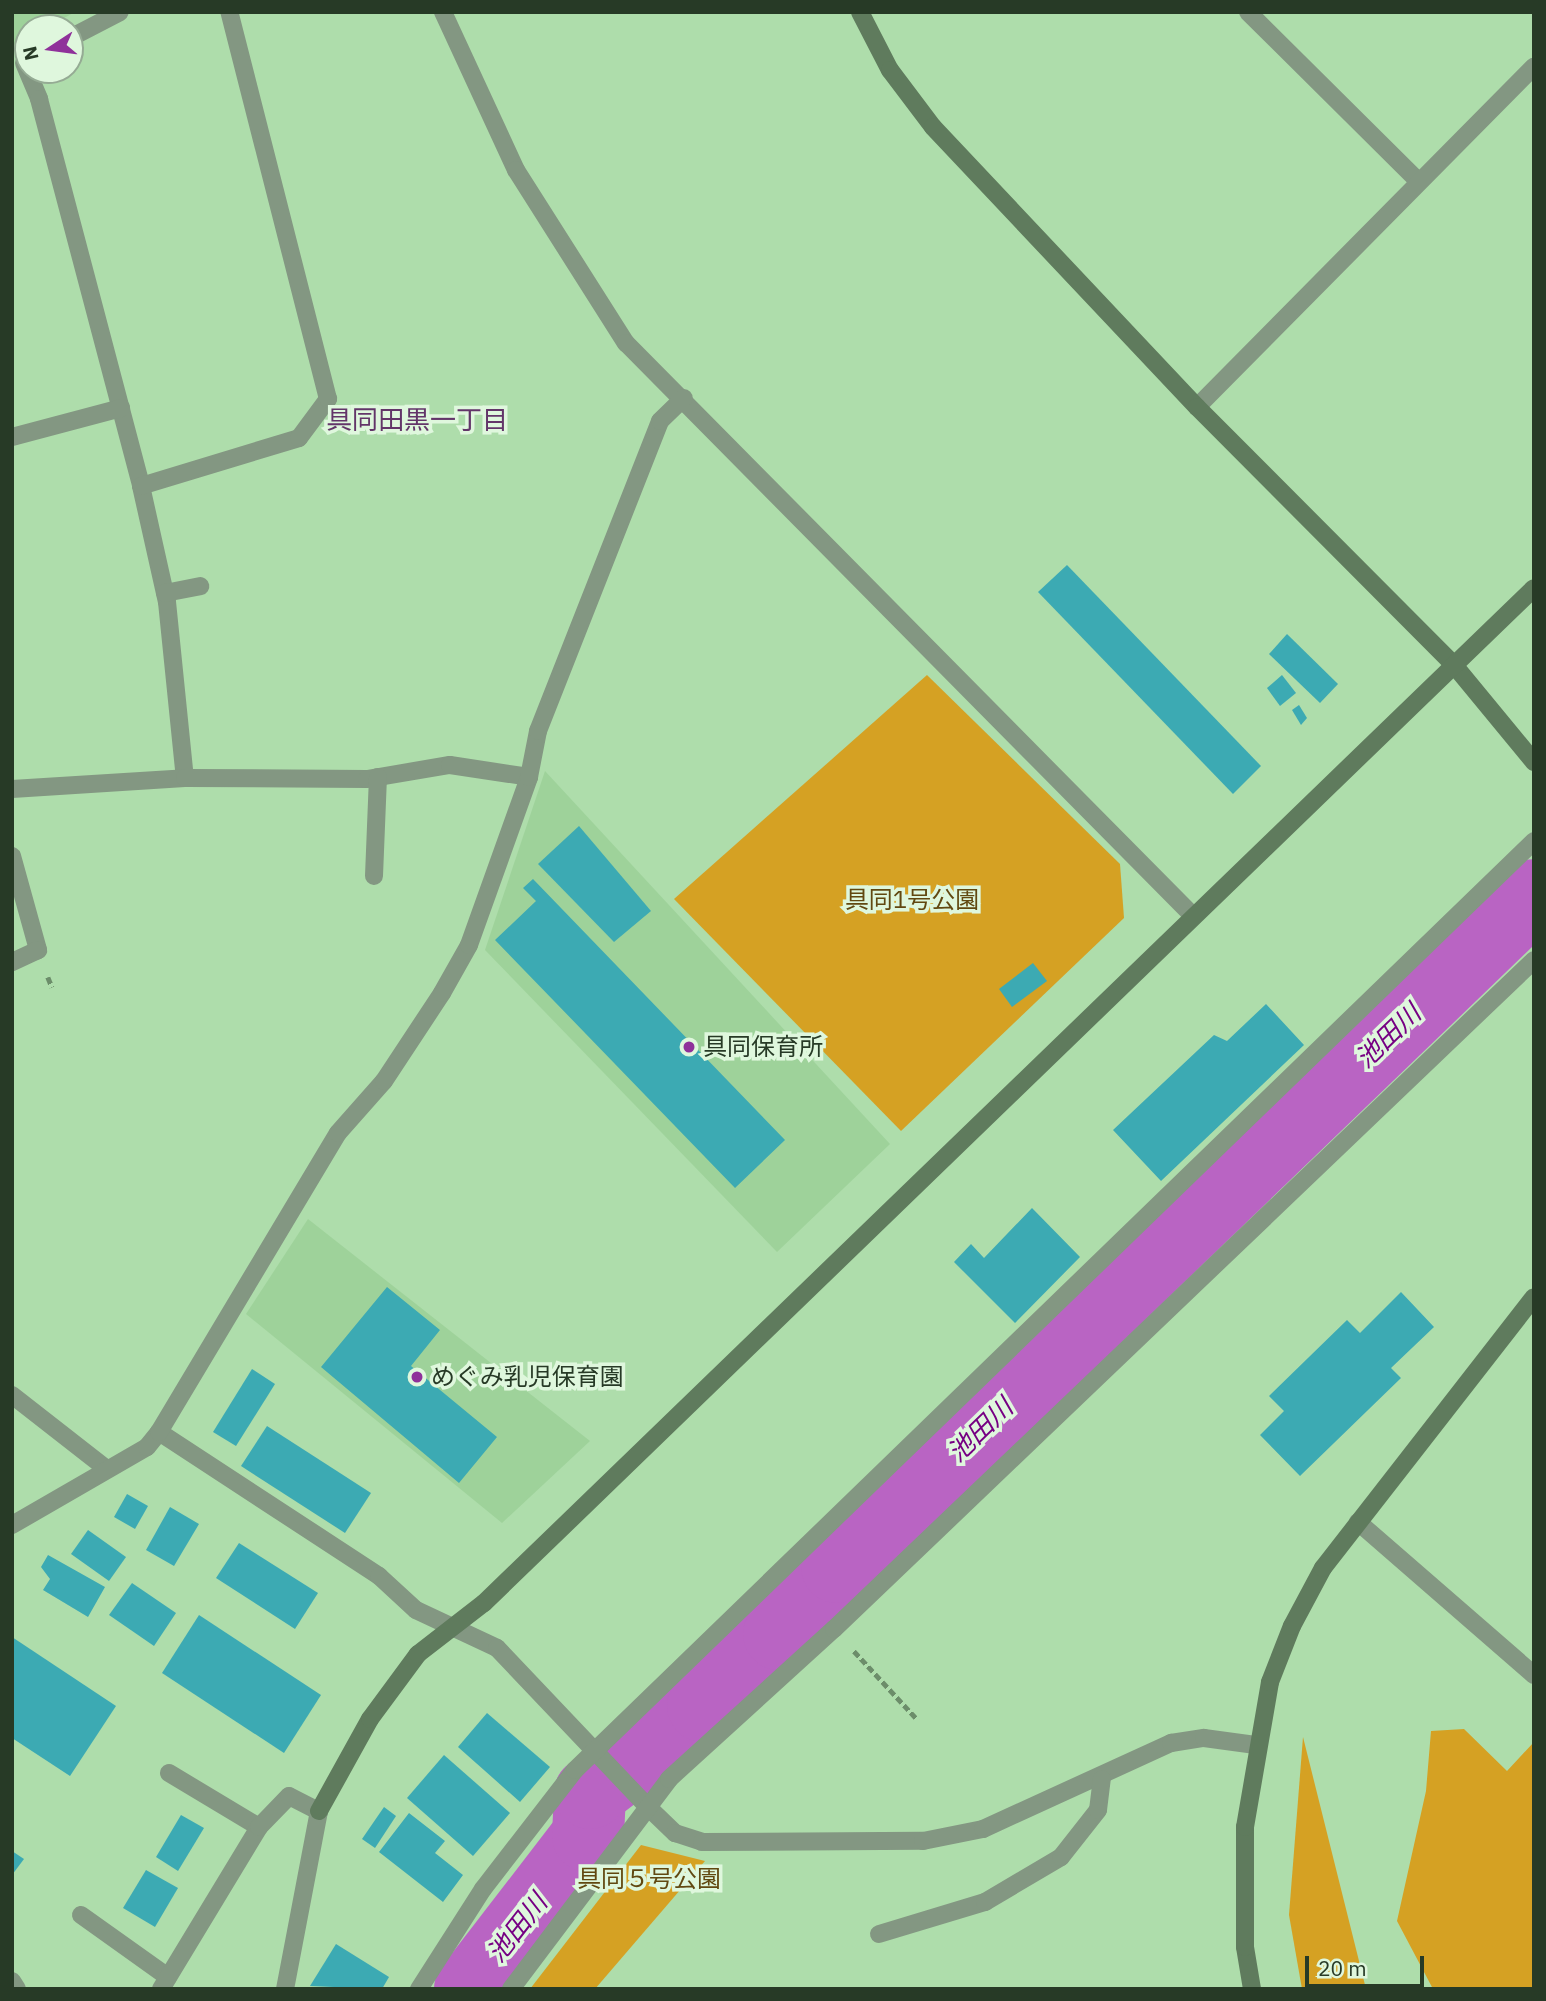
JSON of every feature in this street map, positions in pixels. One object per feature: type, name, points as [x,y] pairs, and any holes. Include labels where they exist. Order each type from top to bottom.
[{"type":"street","points":[[84,31],[120,12]]},
{"type":"street","points":[[141,486],[299,438],[328,399],[229,12]]},
{"type":"street","points":[[443,12],[516,170],[587,289],[626,343],[684,398],[1192,915]]},
{"type":"street","points":[[860,12],[890,70],[933,127],[1197,407],[1454,666],[1534,762]]},
{"type":"street","points":[[1248,12],[1418,181]]},
{"type":"street","points":[[1197,407],[1418,181],[1534,67]]},
{"type":"street","points":[[27,84],[141,486],[165,593],[185,778]]},
{"type":"street","points":[[12,1525],[104,1467],[147,1447],[159,1432],[338,1133],[384,1081],[442,993],[469,945],[529,777],[547,706],[660,421],[684,398]]},
{"type":"street","points":[[12,437],[121,408]]},
{"type":"street","points":[[165,593],[200,586]]},
{"type":"street","points":[[285,1989],[319,1811],[392,1685],[1534,588]]},
{"type":"street","points":[[12,789],[185,778],[378,777],[450,765],[529,777]]},
{"type":"street","points":[[374,876],[378,777]]},
{"type":"street","points":[[419,1989],[483,1889],[596,1751],[1534,841]]},
{"type":"street","points":[[12,856],[38,950],[12,962]]},
{"type":"street","points":[[511,1989],[650,1809],[669,1779],[834,1629],[1534,960]]},
{"type":"street","points":[[1252,1989],[1244,1875],[1256,1745],[1292,1626],[1358,1522],[1534,1297]]},
{"type":"street","points":[[12,1395],[104,1467]]},
{"type":"street","points":[[159,1432],[452,1629],[497,1648],[675,1833],[702,1842],[923,1840],[982,1829],[1102,1779],[1171,1743],[1204,1738],[1256,1745]]},
{"type":"street","points":[[1358,1522],[1534,1675]]},
{"type":"street","points":[[169,1773],[259,1827]]},
{"type":"street","points":[[879,1934],[985,1902],[1061,1857],[1098,1810],[1102,1779]]},
{"type":"street","points":[[81,1915],[165,1983],[259,1827],[289,1796],[319,1811]]},
{"type":"street","points":[[12,1981],[17,1989]]},
{"type":"path","points":[[834,1629],[918,1720]]},
{"type":"shaded area","points":[[12,12],[75,12],[14,14],[12,46]]},
{"type":"shaded area","name":"具同保育所","points":[[545,771],[890,1144],[777,1252],[485,950]]},
{"type":"shaded area","name":"めぐみ乳児保育園","points":[[308,1219],[590,1441],[502,1523],[246,1314]]},
{"type":"green space","name":"具同1号公園","points":[[927,675],[1120,864],[1124,918],[901,1131],[674,899]]},
{"type":"green space","points":[[1464,1729],[1507,1771],[1534,1742],[1534,1989],[1433,1989],[1397,1921],[1426,1791],[1431,1731]]},
{"type":"green space","points":[[1303,1737],[1366,1989],[1302,1989],[1289,1915]]},
{"type":"green space","name":"具同５号公園","points":[[641,1845],[705,1861],[595,1989],[530,1989]]},
{"type":"building","points":[[1067,565],[1261,766],[1233,794],[1038,592]]},
{"type":"building","points":[[1287,634],[1338,684],[1320,703],[1269,654]]},
{"type":"building","points":[[1282,675],[1296,693],[1280,706],[1267,688]]},
{"type":"building","points":[[1299,705],[1307,718],[1301,725],[1292,710]]},
{"type":"building","points":[[579,826],[651,911],[614,942],[538,864]]},
{"type":"building","points":[[533,879],[785,1140],[735,1188],[495,940],[536,901],[523,888]]},
{"type":"building","points":[[1033,963],[1047,981],[1012,1007],[999,989]]},
{"type":"building","points":[[1266,1004],[1304,1045],[1161,1181],[1113,1130],[1214,1035],[1227,1041]]},
{"type":"building","points":[[1032,1208],[1080,1257],[1015,1323],[954,1262],[971,1244],[984,1258]]},
{"type":"building","points":[[387,1287],[440,1330],[411,1366],[497,1437],[459,1483],[321,1367]]},
{"type":"building","points":[[1401,1292],[1434,1327],[1391,1368],[1401,1378],[1300,1476],[1260,1435],[1284,1411],[1269,1396],[1347,1320],[1360,1333]]},
{"type":"building","points":[[252,1369],[275,1384],[236,1446],[213,1432]]},
{"type":"building","points":[[267,1426],[371,1493],[345,1533],[241,1466]]},
{"type":"building","points":[[127,1494],[148,1506],[135,1529],[114,1517]]},
{"type":"building","points":[[170,1507],[199,1524],[174,1566],[146,1550]]},
{"type":"building","points":[[88,1530],[126,1557],[109,1581],[71,1554]]},
{"type":"building","points":[[239,1543],[318,1593],[295,1629],[216,1578]]},
{"type":"building","points":[[48,1555],[105,1587],[88,1617],[43,1590],[50,1579],[41,1567]]},
{"type":"building","points":[[132,1583],[176,1613],[154,1646],[109,1615]]},
{"type":"building","points":[[199,1615],[321,1695],[284,1753],[162,1673]]},
{"type":"building","points":[[12,1637],[116,1706],[70,1776],[12,1738]]},
{"type":"building","points":[[487,1713],[550,1767],[520,1802],[458,1747]]},
{"type":"building","points":[[444,1755],[510,1813],[473,1856],[407,1798]]},
{"type":"building","points":[[384,1807],[396,1816],[375,1848],[362,1839]]},
{"type":"building","points":[[409,1813],[445,1841],[435,1853],[463,1875],[443,1902],[379,1852]]},
{"type":"building","points":[[181,1815],[204,1828],[178,1871],[156,1857]]},
{"type":"building","points":[[12,1851],[24,1859],[12,1875]]},
{"type":"building","points":[[146,1870],[178,1888],[155,1927],[123,1908]]},
{"type":"building","points":[[336,1944],[389,1977],[382,1989],[310,1986]]},
{"type":"waterway","name":"池田川","points":[[470,1989],[588,1836],[590,1793],[703,1706],[779,1634],[837,1567],[1534,895]]},
{"type":"place","name":"具同保育所","points":[[689,1047]]},
{"type":"place","name":"めぐみ乳児保育園","points":[[417,1377]]},
{"type":"district","name":"具同田黒一丁目","points":[[417,420]]}]
